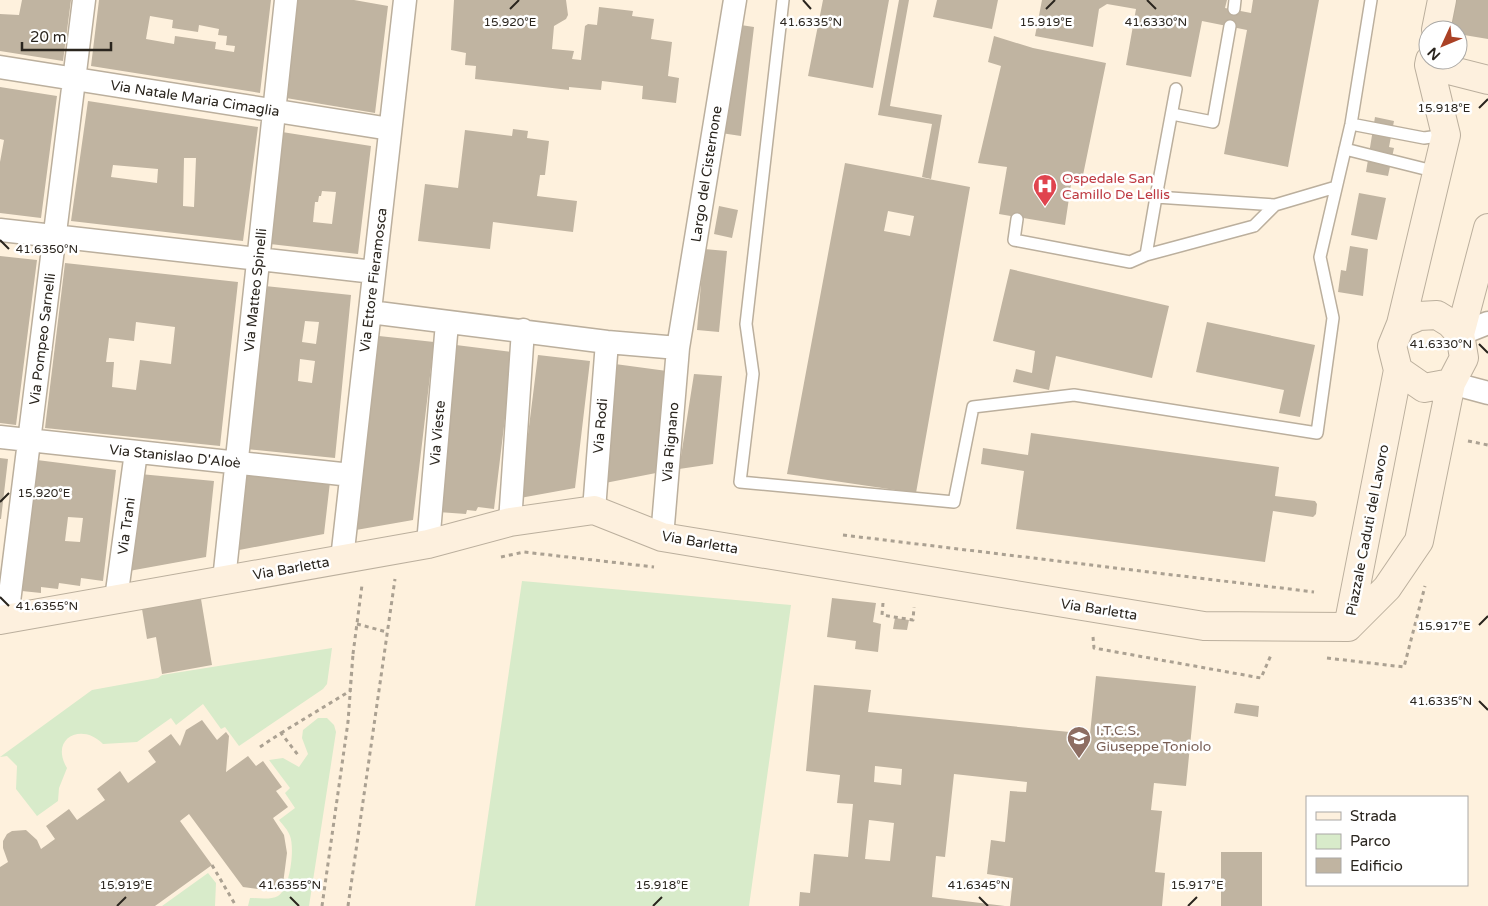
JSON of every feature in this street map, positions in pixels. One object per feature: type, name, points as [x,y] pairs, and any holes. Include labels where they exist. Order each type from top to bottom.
[{"type":"street","name":"Via Pompeo Sarnelli","points":[[4,619],[29,440],[84,0]]},
{"type":"street","name":"Via Matteo Spinelli","points":[[224,580],[286,0]]},
{"type":"street","name":"Via Ettore Fieramosca","points":[[353,557],[351,475],[405,0]]},
{"type":"street","name":"Largo del Cisternone","points":[[678,348],[734,0]]},
{"type":"street","points":[[1438,20],[1442,0]]},
{"type":"street","name":"Via Natale Maria Cimaglia","points":[[0,66],[390,129]]},
{"type":"street","points":[[1432,70],[1446,135]]},
{"type":"street","points":[[1456,70],[1488,80]]},
{"type":"street","name":"Piazzale Caduti del Lavoro","points":[[1348,627],[1398,370],[1392,346],[1402,324],[1446,135]]},
{"type":"street","points":[[1460,334],[1488,228]]},
{"type":"street","points":[[0,230],[374,272]]},
{"type":"street","points":[[370,312],[607,342],[678,348]]},
{"type":"street","points":[[1402,324],[1419,316],[1437,315],[1450,323],[1460,334]]},
{"type":"street","name":"Via Vieste","points":[[428,544],[447,322]]},
{"type":"street","points":[[1460,334],[1488,323]]},
{"type":"street","points":[[510,522],[523,330]]},
{"type":"street","name":"Piazzale Caduti del Lavoro","points":[[1348,627],[1387,588],[1419,541],[1451,383],[1464,358],[1460,334]]},
{"type":"street","name":"Via Rodi","points":[[594,510],[607,342]]},
{"type":"street","name":"Via Rignano","points":[[662,537],[678,348]]},
{"type":"street","points":[[1398,370],[1424,388],[1451,383],[1488,393]]},
{"type":"street","name":"Via Stanislao D'Aloè","points":[[0,437],[351,475]]},
{"type":"street","name":"Via Trani","points":[[116,599],[136,452]]},
{"type":"street","name":"Via Barletta","points":[[4,619],[428,544],[510,522],[594,510],[662,537],[1204,626],[1348,627]]},
{"type":"lane","points":[[783,0],[746,324],[753,374],[740,482],[954,502],[974,407],[1074,396],[1317,433],[1333,318],[1320,257],[1351,124],[1372,0]]},
{"type":"lane","points":[[1172,114],[1213,122],[1230,26]]},
{"type":"lane","points":[[1146,255],[1176,89]]},
{"type":"lane","points":[[1351,124],[1424,138],[1446,135]]},
{"type":"lane","points":[[1345,149],[1437,172]]},
{"type":"lane","points":[[1156,197],[1275,205],[1336,187]]},
{"type":"lane","points":[[1016,219],[1014,240],[1130,262],[1146,255],[1254,226],[1275,205]]},
{"type":"path","points":[[841,535],[1314,592]]},
{"type":"path","points":[[348,906],[399,549]]},
{"type":"path","points":[[260,747],[350,691],[357,624],[353,557]]},
{"type":"path","points":[[357,624],[387,632]]},
{"type":"path","points":[[322,906],[348,722],[353,654]]},
{"type":"path","points":[[280,733],[298,755]]},
{"type":"path","points":[[212,865],[236,906]]},
{"type":"green space","points":[[522,581],[791,605],[749,906],[475,906]]},
{"type":"green space","points":[[332,648],[327,684],[323,689],[239,746],[225,727],[221,729],[203,704],[176,725],[171,718],[137,742],[103,744],[95,737],[86,734],[70,736],[62,748],[67,768],[59,788],[58,801],[37,816],[16,789],[17,766],[7,756],[0,757],[92,690],[158,678],[162,675]]},
{"type":"green space","points":[[318,718],[327,718],[334,725],[336,732],[309,906],[248,906],[250,898],[275,897],[282,892],[286,886],[292,859],[290,836],[279,820],[295,808],[285,793],[290,788],[269,760],[283,758],[299,767],[308,754],[302,738],[303,730]]},
{"type":"green space","points":[[208,873],[216,883],[215,906],[162,906]]},
{"type":"building","points":[[22,0],[71,0],[63,61],[0,51],[0,14],[19,15]]},
{"type":"building","points":[[99,0],[271,0],[260,93],[91,66]],"holes":[[[150,16],[173,20],[172,28],[198,32],[199,25],[219,29],[218,35],[227,36],[226,45],[235,46],[234,52],[215,49],[216,42],[175,36],[174,44],[146,39]]]},
{"type":"building","points":[[296,0],[354,0],[388,6],[375,113],[286,98]]},
{"type":"building","points":[[454,0],[566,0],[568,15],[566,19],[554,26],[552,49],[574,51],[572,59],[581,60],[585,26],[588,24],[597,25],[599,7],[633,11],[632,16],[654,19],[651,39],[672,42],[668,76],[679,78],[676,103],[642,99],[643,86],[602,81],[601,90],[569,87],[569,90],[475,79],[476,66],[465,65],[466,53],[451,50]]},
{"type":"building","points":[[823,0],[889,0],[873,88],[808,76]]},
{"type":"building","points":[[899,0],[909,0],[890,106],[942,115],[931,179],[922,177],[932,124],[878,115]]},
{"type":"building","points":[[937,0],[998,0],[992,29],[933,17]]},
{"type":"building","points":[[1042,0],[1227,0],[1225,8],[1251,13],[1253,0],[1319,0],[1288,167],[1224,154],[1247,30],[1202,21],[1191,77],[1126,65],[1136,9],[1107,4],[1099,9],[1093,47],[1035,36]]},
{"type":"building","points":[[1451,0],[1488,0],[1488,39],[1468,36],[1468,20],[1446,20]]},
{"type":"building","points":[[734,24],[754,27],[741,136],[721,133]]},
{"type":"building","points":[[994,36],[1033,48],[1106,63],[1082,180],[1072,178],[1065,225],[999,214],[1007,167],[978,163],[1001,66],[988,62]]},
{"type":"building","points":[[0,87],[57,96],[41,218],[0,213],[0,162],[4,140],[0,139]]},
{"type":"building","points":[[88,101],[258,127],[243,241],[71,221]],"holes":[[[184,158],[196,158],[194,207],[183,206]],[[113,165],[158,169],[157,183],[111,177]]]},
{"type":"building","points":[[1375,117],[1394,121],[1389,147],[1394,148],[1388,176],[1366,172]]},
{"type":"building","points":[[513,129],[528,131],[527,138],[549,141],[545,175],[540,175],[537,196],[577,201],[573,232],[493,222],[490,249],[418,241],[425,184],[458,188],[465,130],[512,136]]},
{"type":"building","points":[[282,132],[371,146],[358,254],[270,244]],"holes":[[[322,191],[336,192],[332,224],[313,222],[315,202],[318,202]]]},
{"type":"building","points":[[845,163],[970,187],[916,493],[787,474]],"holes":[[[888,211],[914,216],[910,236],[884,231]]]},
{"type":"building","points":[[1359,193],[1386,198],[1377,240],[1351,235]]},
{"type":"building","points":[[719,206],[738,210],[732,238],[714,234]]},
{"type":"building","points":[[1350,246],[1368,249],[1363,296],[1338,292],[1341,270],[1346,271]]},
{"type":"building","points":[[704,249],[727,251],[719,332],[697,330]]},
{"type":"building","points":[[0,256],[37,260],[16,425],[0,423]]},
{"type":"building","points":[[65,263],[238,282],[220,446],[45,428]],"holes":[[[136,322],[175,327],[171,364],[140,360],[136,390],[112,387],[114,362],[106,362],[109,338],[134,341]]]},
{"type":"building","points":[[1010,269],[1169,306],[1152,378],[1056,356],[1049,390],[1013,382],[1016,369],[1032,373],[1035,351],[993,341]]},
{"type":"building","points":[[265,286],[351,295],[335,458],[246,449]],"holes":[[[305,321],[319,322],[316,344],[302,342]],[[300,359],[315,361],[312,383],[298,381]]]},
{"type":"building","points":[[1207,322],[1315,345],[1300,417],[1279,413],[1284,390],[1196,372]]},
{"type":"building","points":[[379,336],[434,342],[413,520],[356,530]]},
{"type":"building","points":[[456,345],[513,352],[494,509],[478,507],[476,511],[467,510],[466,514],[438,512]]},
{"type":"building","points":[[538,355],[590,361],[575,488],[520,498]]},
{"type":"building","points":[[615,364],[667,371],[656,473],[600,484]]},
{"type":"building","points":[[694,374],[722,376],[713,464],[679,469]]},
{"type":"building","points":[[1031,433],[1279,467],[1275,496],[1315,501],[1317,504],[1316,514],[1313,517],[1273,511],[1265,562],[1016,529],[1024,471],[981,464],[983,448],[1028,455]]},
{"type":"building","points":[[0,458],[8,459],[1,519],[0,519]]},
{"type":"building","points":[[37,460],[116,470],[103,581],[81,578],[80,586],[59,583],[58,589],[41,587],[41,593],[22,591]],"holes":[[[68,517],[83,518],[80,542],[65,541]]]},
{"type":"building","points":[[244,472],[330,482],[324,534],[234,551]]},
{"type":"building","points":[[140,474],[214,481],[206,557],[129,571]]},
{"type":"building","points":[[832,598],[876,603],[873,622],[881,624],[878,652],[855,649],[856,641],[827,637]]},
{"type":"building","points":[[201,599],[212,665],[162,674],[156,637],[147,639],[142,609]]},
{"type":"building","points":[[895,618],[909,620],[907,630],[893,629]]},
{"type":"building","points":[[1096,676],[1196,686],[1186,786],[1154,783],[1151,810],[1162,811],[1155,872],[1165,873],[1162,906],[1010,906],[1013,878],[987,874],[991,840],[1005,842],[1010,791],[1026,792],[1027,782],[954,774],[945,857],[936,856],[932,897],[1005,906],[799,906],[800,892],[810,893],[814,854],[848,857],[853,804],[837,803],[840,775],[806,771],[814,685],[871,690],[868,712],[1090,734]],"holes":[[[875,766],[902,769],[901,785],[874,782]],[[869,820],[894,823],[890,861],[865,859]]]},
{"type":"building","points":[[1236,703],[1259,706],[1258,717],[1234,713]]},
{"type":"building","points":[[202,720],[217,740],[226,732],[229,736],[226,772],[248,756],[256,766],[263,761],[282,787],[276,791],[288,807],[273,818],[284,835],[287,853],[283,884],[278,889],[272,891],[243,887],[189,814],[180,821],[212,865],[155,906],[0,906],[0,867],[8,862],[3,848],[3,841],[7,834],[12,831],[26,830],[37,840],[41,849],[55,839],[46,826],[69,809],[77,820],[105,800],[97,789],[120,771],[128,783],[156,762],[148,751],[171,734],[180,746],[186,730]]},
{"type":"building","points":[[1221,852],[1262,852],[1262,906],[1221,906]]},
{"type":"place","name":"Ospedale San Camillo De Lellis","points":[[1045,207]]},
{"type":"place","name":"I.T.C.S. Giuseppe Toniolo","points":[[1079,759]]}]
